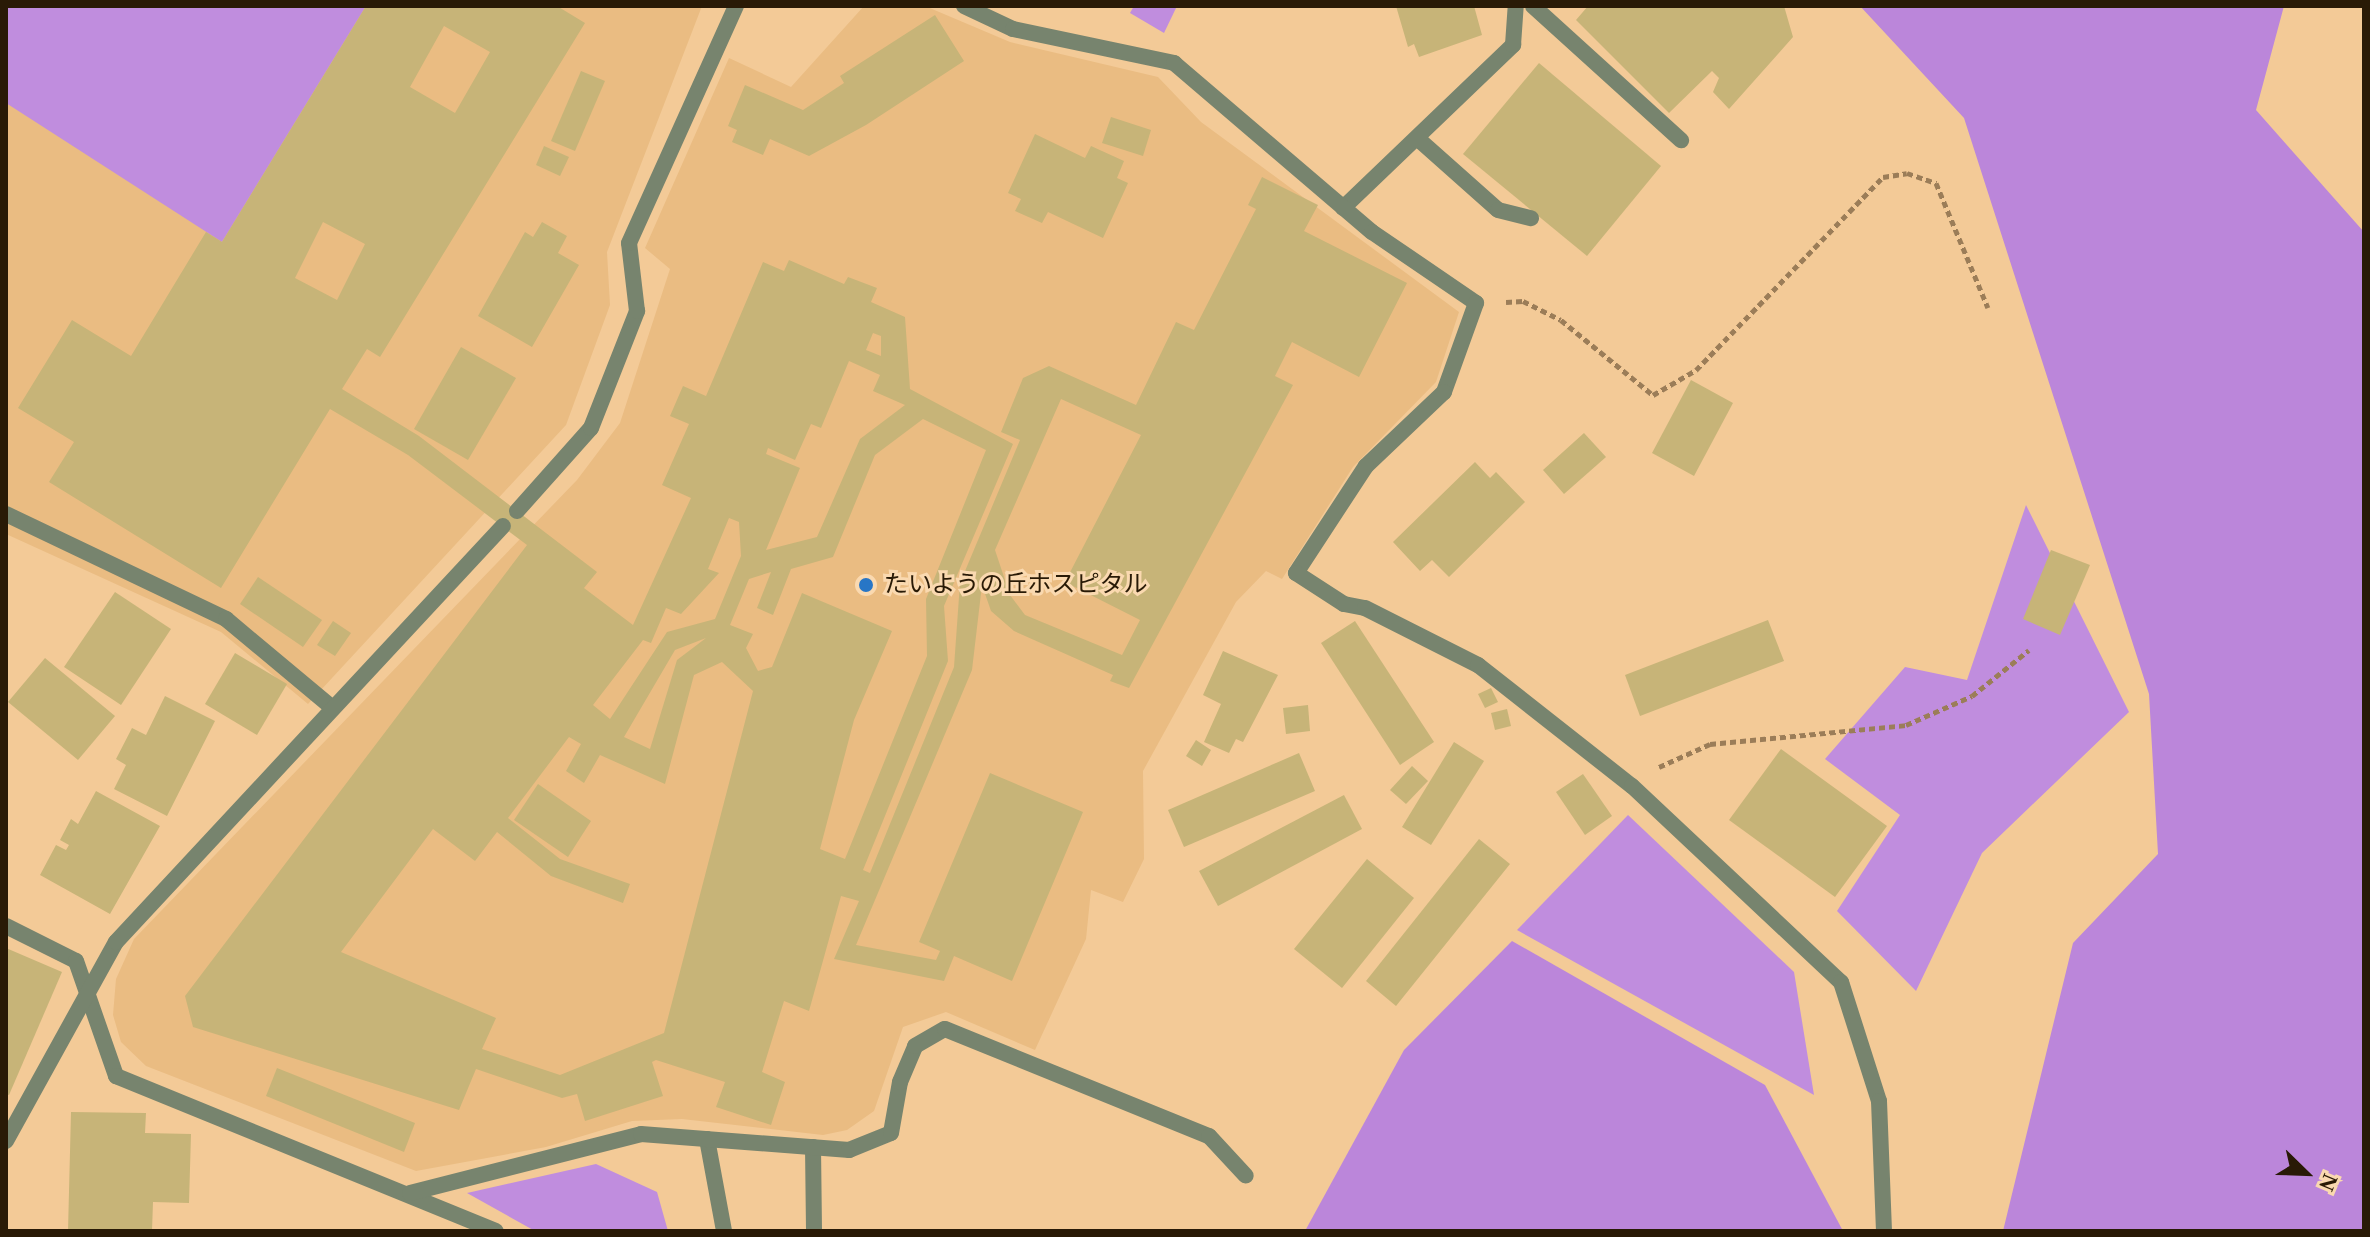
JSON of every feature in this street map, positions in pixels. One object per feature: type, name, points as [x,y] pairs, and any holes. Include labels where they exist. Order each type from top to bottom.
[{"type":"street","points":[[517,511],[591,428],[637,311],[629,243],[736,6]]},
{"type":"street","points":[[964,6],[1013,29],[1174,63],[1343,208],[1476,303],[1444,392],[1366,466],[1296,573],[1344,604],[1365,608],[1478,665],[1632,786],[1841,982],[1879,1101],[1884,1231]]},
{"type":"street","points":[[1343,208],[1513,45],[1516,6]]},
{"type":"street","points":[[1533,6],[1681,140]]},
{"type":"street","points":[[1417,138],[1498,210],[1531,218]]},
{"type":"street","points":[[6,514],[226,619],[330,706]]},
{"type":"street","points":[[6,1141],[116,942],[330,706],[503,526]]},
{"type":"street","points":[[6,926],[76,961],[116,1076],[410,1193],[496,1231]]},
{"type":"street","points":[[410,1193],[641,1134],[849,1150],[891,1133],[900,1082],[915,1046],[945,1029],[1209,1136],[1246,1176]]},
{"type":"street","points":[[707,1139],[724,1231]]},
{"type":"street","points":[[813,1147],[814,1231]]},
{"type":"path","points":[[1476,303],[1523,301],[1561,320],[1653,395],[1696,370],[1883,177],[1907,173],[1936,183],[1988,308]]},
{"type":"path","points":[[1632,786],[1670,759],[1710,744],[1906,725],[1972,696],[2029,650]]},
{"type":"shaded area","points":[[6,6],[702,6],[607,252],[610,305],[566,425],[308,704],[221,632],[6,534]]},
{"type":"shaded area","points":[[6,6],[366,6],[222,242],[6,103]]},
{"type":"shaded area","name":"たいようの丘ホスピタル","points":[[864,6],[925,6],[1010,42],[1158,77],[1201,122],[1459,312],[1436,382],[1353,467],[1282,579],[1266,571],[1236,602],[1143,771],[1144,859],[1123,902],[1091,890],[1086,939],[1035,1050],[946,1012],[903,1027],[874,1111],[847,1130],[823,1135],[682,1119],[632,1121],[546,1147],[416,1171],[146,1066],[121,1042],[113,1015],[116,979],[134,939],[577,480],[620,423],[670,269],[645,248],[729,58],[791,87]]},
{"type":"shaded area","points":[[1134,6],[1177,6],[1164,33],[1130,13]]},
{"type":"shaded area","points":[[1860,6],[2284,6],[2256,110],[2364,232],[2364,1231],[2003,1231],[2073,943],[2158,854],[2149,694],[1964,118]]},
{"type":"shaded area","points":[[2026,505],[2129,712],[1982,853],[1916,991],[1837,911],[1900,815],[1825,759],[1905,667],[1967,680]]},
{"type":"shaded area","points":[[1628,815],[1794,972],[1814,1095],[1517,930]]},
{"type":"shaded area","points":[[1512,941],[1765,1085],[1843,1231],[1305,1231],[1404,1050]]},
{"type":"shaded area","points":[[596,1164],[657,1192],[668,1231],[535,1231],[467,1193]]},
{"type":"building","points":[[366,6],[557,6],[585,23],[380,357],[367,349],[342,389],[419,436],[597,572],[584,588],[633,625],[691,498],[662,485],[689,424],[670,416],[683,386],[706,396],[763,262],[784,271],[789,260],[844,284],[848,277],[877,288],[871,302],[905,317],[910,389],[1013,444],[944,606],[948,661],[863,870],[870,873],[954,667],[960,583],[1020,440],[1001,432],[1023,378],[1049,366],[1136,405],[1176,322],[1194,330],[1256,209],[1248,205],[1262,177],[1318,205],[1304,231],[1407,283],[1359,377],[1292,342],[1275,376],[1293,385],[1129,688],[1110,681],[1113,675],[1014,631],[991,611],[982,585],[972,670],[856,945],[936,960],[940,951],[919,942],[990,773],[1083,812],[1012,981],[954,956],[944,981],[834,959],[859,901],[841,896],[809,1011],[784,1001],[762,1072],[785,1082],[771,1125],[716,1107],[725,1082],[656,1060],[652,1062],[663,1096],[585,1121],[577,1094],[562,1098],[476,1069],[459,1110],[193,1027],[185,996],[527,545],[408,455],[330,409],[221,588],[49,482],[74,442],[18,408],[72,320],[131,356],[206,232],[222,242]],"holes":[[[444,26],[490,52],[455,113],[410,87]],[[323,222],[365,244],[337,300],[295,278]],[[873,333],[881,336],[881,356],[866,350]],[[849,361],[880,375],[873,391],[905,405],[860,439],[817,537],[766,550],[800,468],[766,454],[768,448],[795,460],[811,424],[821,428]],[[1061,399],[1141,435],[1065,582],[1140,620],[1122,655],[1025,615],[1010,595],[995,550]],[[923,419],[986,450],[926,599],[927,656],[845,859],[820,849],[854,720],[892,631],[802,593],[772,667],[758,671],[746,648],[753,634],[730,625],[749,579],[771,572],[757,608],[773,615],[791,569],[833,557],[875,455]],[[729,518],[739,522],[741,556],[715,619],[667,632],[610,719],[593,705],[643,640],[651,643],[666,608],[681,614],[719,573],[708,569]],[[706,638],[677,660],[650,749],[624,737],[675,650]],[[722,662],[753,691],[664,1033],[560,1075],[482,1049],[496,1018],[341,952],[433,829],[475,861],[497,832],[551,876],[623,903],[630,884],[560,859],[508,818],[569,737],[581,744],[566,771],[584,783],[600,755],[665,784],[694,675]]]},
{"type":"building","points":[[1396,6],[1474,6],[1482,35],[1419,57],[1414,44],[1408,47]]},
{"type":"building","points":[[1588,6],[1784,6],[1793,37],[1729,109],[1713,92],[1719,78],[1712,71],[1669,113],[1576,20]]},
{"type":"building","points":[[935,15],[964,61],[866,125],[809,156],[770,139],[763,155],[732,142],[737,130],[728,126],[745,85],[803,110],[844,83],[840,76]]},
{"type":"building","points":[[1539,63],[1661,166],[1587,256],[1463,154]]},
{"type":"building","points":[[581,71],[605,81],[575,151],[551,141]]},
{"type":"building","points":[[1111,117],[1151,130],[1143,156],[1102,143]]},
{"type":"building","points":[[1035,134],[1085,158],[1091,146],[1124,161],[1117,178],[1128,183],[1103,238],[1048,212],[1042,223],[1015,211],[1021,199],[1008,193]]},
{"type":"building","points":[[544,146],[569,157],[560,176],[536,165]]},
{"type":"building","points":[[542,222],[567,236],[558,253],[579,265],[532,347],[478,316],[525,232],[533,237]]},
{"type":"building","points":[[461,347],[516,378],[468,460],[414,429]]},
{"type":"building","points":[[1691,380],[1733,403],[1694,476],[1652,453]]},
{"type":"building","points":[[1584,433],[1606,457],[1564,494],[1543,470]]},
{"type":"building","points":[[1475,462],[1490,478],[1496,472],[1525,502],[1449,577],[1432,560],[1420,571],[1393,542]]},
{"type":"building","points":[[2051,550],[2090,565],[2060,635],[2023,619]]},
{"type":"building","points":[[258,577],[322,620],[303,647],[240,604]]},
{"type":"building","points":[[115,592],[171,629],[121,705],[64,667]]},
{"type":"building","points":[[1768,620],[1784,661],[1640,716],[1625,675]]},
{"type":"building","points":[[333,621],[351,633],[335,656],[317,645]]},
{"type":"building","points":[[1355,621],[1434,742],[1400,765],[1321,643]]},
{"type":"building","points":[[1223,651],[1278,675],[1243,742],[1236,739],[1229,753],[1204,742],[1221,704],[1203,695]]},
{"type":"building","points":[[235,653],[287,684],[257,735],[205,704]]},
{"type":"building","points":[[45,658],[115,716],[78,760],[8,702]]},
{"type":"building","points":[[1491,688],[1498,702],[1485,708],[1478,694]]},
{"type":"building","points":[[165,696],[215,721],[167,816],[114,789],[126,765],[116,759],[132,728],[146,735]]},
{"type":"building","points":[[1308,705],[1310,731],[1286,734],[1283,708]]},
{"type":"building","points":[[1507,709],[1511,726],[1495,730],[1491,713]]},
{"type":"building","points":[[1196,740],[1211,750],[1202,766],[1186,756]]},
{"type":"building","points":[[1454,742],[1484,761],[1431,845],[1402,827]]},
{"type":"building","points":[[1781,749],[1887,826],[1835,897],[1729,820]]},
{"type":"building","points":[[1299,753],[1315,791],[1184,847],[1168,810]]},
{"type":"building","points":[[1412,766],[1428,781],[1406,804],[1390,790]]},
{"type":"building","points":[[1583,774],[1612,816],[1585,835],[1556,792]]},
{"type":"building","points":[[538,784],[591,821],[568,857],[514,820]]},
{"type":"building","points":[[96,791],[160,826],[110,914],[40,875],[56,845],[66,850],[69,845],[60,840],[71,819],[78,824]]},
{"type":"building","points":[[1344,795],[1362,829],[1218,906],[1199,871]]},
{"type":"building","points":[[1479,839],[1510,864],[1396,1006],[1366,981]]},
{"type":"building","points":[[1367,859],[1414,898],[1342,988],[1294,949]]},
{"type":"building","points":[[6,948],[62,972],[9,1095],[6,1094]]},
{"type":"building","points":[[277,1068],[415,1123],[404,1152],[266,1096]]},
{"type":"building","points":[[71,1112],[146,1113],[145,1133],[191,1134],[189,1203],[153,1202],[152,1231],[68,1231]]},
{"type":"place","name":"たいようの丘ホスピタル","points":[[866,585]]}]
